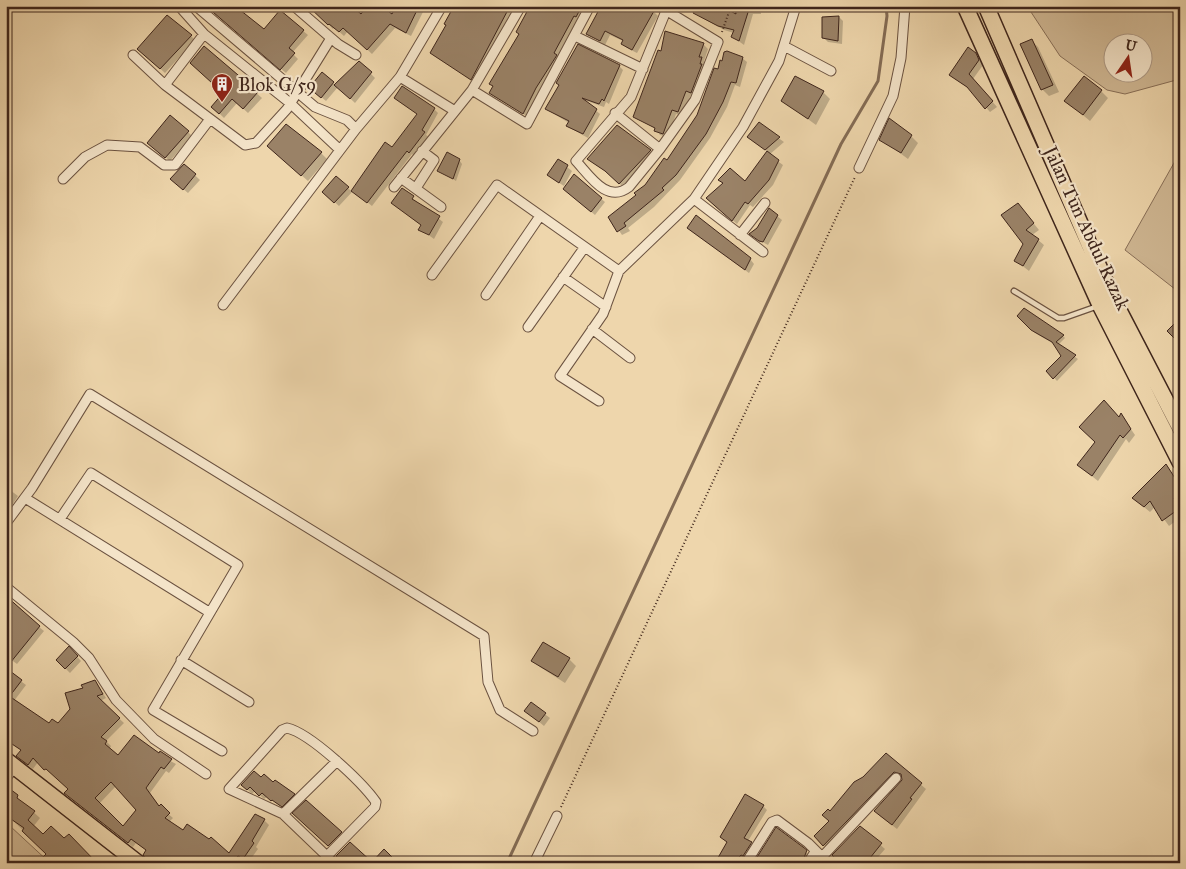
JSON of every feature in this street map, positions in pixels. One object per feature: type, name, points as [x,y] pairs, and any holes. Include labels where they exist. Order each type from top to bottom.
[{"type":"main road","name":"Jalan Tun Abdul Razak","points":[[965,6],[1100,305],[1180,462]]},
{"type":"main road","name":"Jalan Tun Abdul Razak","points":[[986,6],[1112,297],[1180,428]]},
{"type":"main road","points":[[9,769],[138,863]]},
{"type":"street","points":[[179,6],[204,34],[290,103],[340,150]]},
{"type":"street","points":[[196,6],[296,93],[315,107],[347,120],[356,129]]},
{"type":"street","points":[[294,6],[331,38],[356,55]]},
{"type":"street","points":[[222,305],[356,129],[400,77],[442,6]]},
{"type":"street","points":[[394,186],[472,90],[521,6]]},
{"type":"street","points":[[472,90],[527,124],[590,6]]},
{"type":"street","points":[[599,401],[560,376],[606,307],[619,271],[694,198],[743,127],[779,61],[796,6]]},
{"type":"street","points":[[860,168],[893,96],[901,58],[905,6]]},
{"type":"street","points":[[662,9],[718,42],[695,100],[660,150],[625,190],[612,193],[603,189],[576,161],[615,113],[631,97],[643,69],[662,9]]},
{"type":"street","points":[[165,85],[204,34]]},
{"type":"street","points":[[575,36],[643,69]]},
{"type":"street","points":[[133,55],[165,85],[246,145],[251,146],[256,143],[290,103],[331,38]]},
{"type":"street","points":[[784,46],[831,71]]},
{"type":"street","points":[[400,77],[455,111]]},
{"type":"street","points":[[615,113],[660,150]]},
{"type":"street","points":[[63,179],[85,157],[107,145],[140,147],[164,165],[175,165],[210,119]]},
{"type":"street","points":[[416,188],[434,160],[422,151]]},
{"type":"street","points":[[402,178],[440,207]]},
{"type":"street","points":[[432,275],[497,185],[619,271]]},
{"type":"street","points":[[694,198],[763,252]]},
{"type":"street","points":[[740,235],[765,203]]},
{"type":"street","points":[[486,295],[540,216]]},
{"type":"street","points":[[528,327],[584,248]]},
{"type":"street","points":[[563,277],[606,307]]},
{"type":"street","points":[[592,329],[630,358]]},
{"type":"street","points":[[6,523],[25,498],[90,394],[484,636],[488,682],[500,710],[533,731]]},
{"type":"street","points":[[60,520],[92,473],[238,565],[153,710],[222,751]]},
{"type":"street","points":[[25,498],[209,612]]},
{"type":"street","points":[[6,587],[74,642],[90,658],[116,700],[154,739],[206,774]]},
{"type":"street","points":[[181,660],[249,702]]},
{"type":"street","points":[[327,856],[377,803],[337,761],[315,744],[291,729],[282,730],[229,789],[283,814],[334,863]]},
{"type":"street","points":[[283,814],[337,761]]},
{"type":"street","points":[[808,863],[822,857],[896,778]]},
{"type":"street","points":[[534,863],[557,816]]},
{"type":"street","points":[[746,863],[774,820],[779,821],[808,843],[822,857]]},
{"type":"lane","points":[[1014,291],[1058,318],[1064,318],[1100,305]]},
{"type":"path","points":[[718,42],[731,6]]},
{"type":"path","points":[[557,816],[860,168]]},
{"type":"shaded area","points":[[1027,6],[1180,6],[1180,79],[1125,94],[1107,90],[1060,56]]},
{"type":"shaded area","points":[[1180,154],[1180,293],[1125,250]]},
{"type":"shaded area","points":[[6,823],[10,826],[50,863],[6,863]]},
{"type":"building","points":[[206,6],[235,6],[264,29],[280,10],[304,30],[289,48],[295,53],[280,70]]},
{"type":"building","points":[[308,6],[352,6],[361,14],[367,6],[381,6],[392,14],[396,6],[419,6],[406,33],[390,24],[367,50],[343,28],[339,32],[328,25]]},
{"type":"building","points":[[454,6],[510,6],[471,80],[430,53],[446,25],[444,24]]},
{"type":"building","points":[[530,6],[582,6],[576,17],[574,16],[554,53],[557,55],[536,88],[523,114],[489,93],[493,86],[489,84],[519,34],[516,32]]},
{"type":"building","points":[[601,6],[646,6],[654,11],[632,50],[621,44],[623,40],[605,31],[600,41],[586,34]]},
{"type":"building","points":[[697,6],[721,6],[736,14],[735,6],[750,6],[739,41],[731,37],[734,30],[718,26],[693,13]]},
{"type":"building","points":[[167,15],[192,35],[160,69],[137,49]]},
{"type":"building","points":[[839,16],[838,41],[822,38],[822,17]]},
{"type":"building","points":[[665,31],[704,43],[699,57],[702,57],[700,64],[702,64],[691,93],[686,91],[678,112],[672,110],[663,134],[654,131],[655,128],[633,117],[658,50],[661,51]]},
{"type":"building","points":[[1032,39],[1053,85],[1041,90],[1020,44]]},
{"type":"building","points":[[578,44],[620,65],[604,101],[602,99],[599,104],[582,98],[597,109],[583,134],[566,126],[569,121],[545,109],[559,85],[556,83]]},
{"type":"building","points":[[204,46],[258,92],[243,109],[232,99],[219,114],[211,107],[223,93],[190,63]]},
{"type":"building","points":[[968,47],[976,53],[979,60],[969,74],[993,101],[985,109],[967,87],[949,75]]},
{"type":"building","points":[[727,51],[743,57],[736,83],[731,82],[706,134],[676,175],[662,188],[664,190],[624,223],[626,226],[617,232],[608,217],[636,195],[634,193],[645,185],[664,158],[667,160],[697,115],[714,68],[718,69],[724,52]]},
{"type":"building","points":[[359,61],[372,72],[350,99],[334,85]]},
{"type":"building","points":[[322,72],[334,82],[321,98],[309,88]]},
{"type":"building","points":[[795,76],[824,91],[808,119],[781,101]]},
{"type":"building","points":[[1084,76],[1102,90],[1083,115],[1064,101]]},
{"type":"building","points":[[402,86],[435,108],[422,130],[425,132],[409,153],[407,151],[367,203],[351,191],[385,142],[392,147],[417,114],[394,98]]},
{"type":"building","points":[[170,115],[189,131],[165,158],[147,143]]},
{"type":"building","points":[[889,118],[912,135],[901,153],[879,140]]},
{"type":"building","points":[[759,122],[780,137],[765,150],[747,137]]},
{"type":"building","points":[[286,124],[322,152],[301,176],[267,146]]},
{"type":"building","points":[[617,125],[651,150],[619,184],[605,171],[587,159]]},
{"type":"building","points":[[767,151],[779,160],[769,180],[748,204],[745,202],[732,221],[706,198],[723,183],[718,180],[730,168],[745,181]]},
{"type":"building","points":[[447,152],[460,159],[453,179],[437,171]]},
{"type":"building","points":[[558,159],[568,165],[559,183],[547,175]]},
{"type":"building","points":[[184,164],[196,174],[183,190],[170,179]]},
{"type":"building","points":[[574,174],[602,198],[591,212],[563,189]]},
{"type":"building","points":[[336,176],[349,187],[334,203],[322,192]]},
{"type":"building","points":[[402,188],[414,196],[412,199],[440,216],[429,235],[418,230],[421,225],[391,203]]},
{"type":"building","points":[[1018,203],[1034,223],[1026,230],[1039,239],[1023,266],[1014,261],[1023,244],[1001,215]]},
{"type":"building","points":[[769,208],[778,215],[763,242],[749,234],[757,228]]},
{"type":"building","points":[[696,215],[751,258],[745,270],[687,228]]},
{"type":"building","points":[[1024,308],[1064,335],[1056,342],[1076,355],[1053,379],[1046,371],[1061,356],[1052,342],[1031,330],[1017,316]]},
{"type":"building","points":[[1180,318],[1180,334],[1175,339],[1167,331]]},
{"type":"building","points":[[1104,400],[1119,417],[1121,413],[1131,429],[1123,438],[1120,435],[1092,476],[1077,465],[1095,442],[1079,427]]},
{"type":"building","points":[[1166,464],[1180,486],[1180,494],[1174,498],[1180,508],[1162,521],[1150,501],[1144,507],[1132,498]]},
{"type":"building","points":[[6,596],[40,626],[6,668]]},
{"type":"building","points":[[543,642],[570,658],[558,677],[531,661]]},
{"type":"building","points":[[69,646],[78,656],[65,669],[56,660]]},
{"type":"building","points":[[6,668],[22,680],[6,701]]},
{"type":"building","points":[[95,680],[103,694],[97,696],[120,718],[101,737],[107,741],[105,744],[118,755],[134,735],[159,753],[160,751],[172,759],[164,769],[161,767],[146,788],[159,806],[161,804],[170,813],[165,818],[183,830],[187,824],[209,839],[211,837],[229,853],[255,814],[265,819],[252,841],[254,843],[243,859],[238,856],[236,858],[241,863],[150,863],[143,855],[146,850],[131,839],[128,843],[64,793],[68,789],[46,769],[44,770],[33,758],[28,765],[16,756],[21,750],[6,740],[6,705],[12,698],[49,723],[52,719],[58,723],[70,709],[65,693],[83,688],[81,685]],"holes":[[[111,782],[136,810],[123,826],[95,798]]]},
{"type":"building","points":[[531,702],[546,713],[539,722],[524,711]]},
{"type":"building","points":[[886,753],[922,783],[910,798],[912,799],[892,825],[874,811],[902,780],[901,774],[894,772],[823,846],[814,836],[829,821],[822,815],[828,809],[830,811],[854,782],[863,777]]},
{"type":"building","points":[[254,771],[261,777],[264,774],[273,782],[275,780],[295,794],[282,807],[262,793],[259,796],[250,787],[247,790],[241,785]]},
{"type":"building","points":[[10,789],[18,795],[17,798],[35,811],[28,820],[43,834],[51,826],[64,838],[69,834],[97,863],[37,863],[46,854],[22,831],[24,828],[8,817],[12,811],[6,807],[6,795]]},
{"type":"building","points":[[745,794],[764,805],[744,838],[752,842],[743,856],[741,855],[734,863],[715,863],[727,842],[720,837]]},
{"type":"building","points":[[306,800],[342,832],[328,846],[292,813]]},
{"type":"building","points":[[860,826],[882,843],[866,863],[839,863],[832,855]]},
{"type":"building","points":[[776,827],[807,850],[802,863],[754,862]]},
{"type":"building","points":[[350,842],[372,862],[384,849],[398,863],[344,863],[336,856]]},
{"type":"waterway","points":[[507,863],[841,144],[878,81],[887,16],[886,6]]},
{"type":"place","name":"Blok G/59","points":[[222,103]]}]
